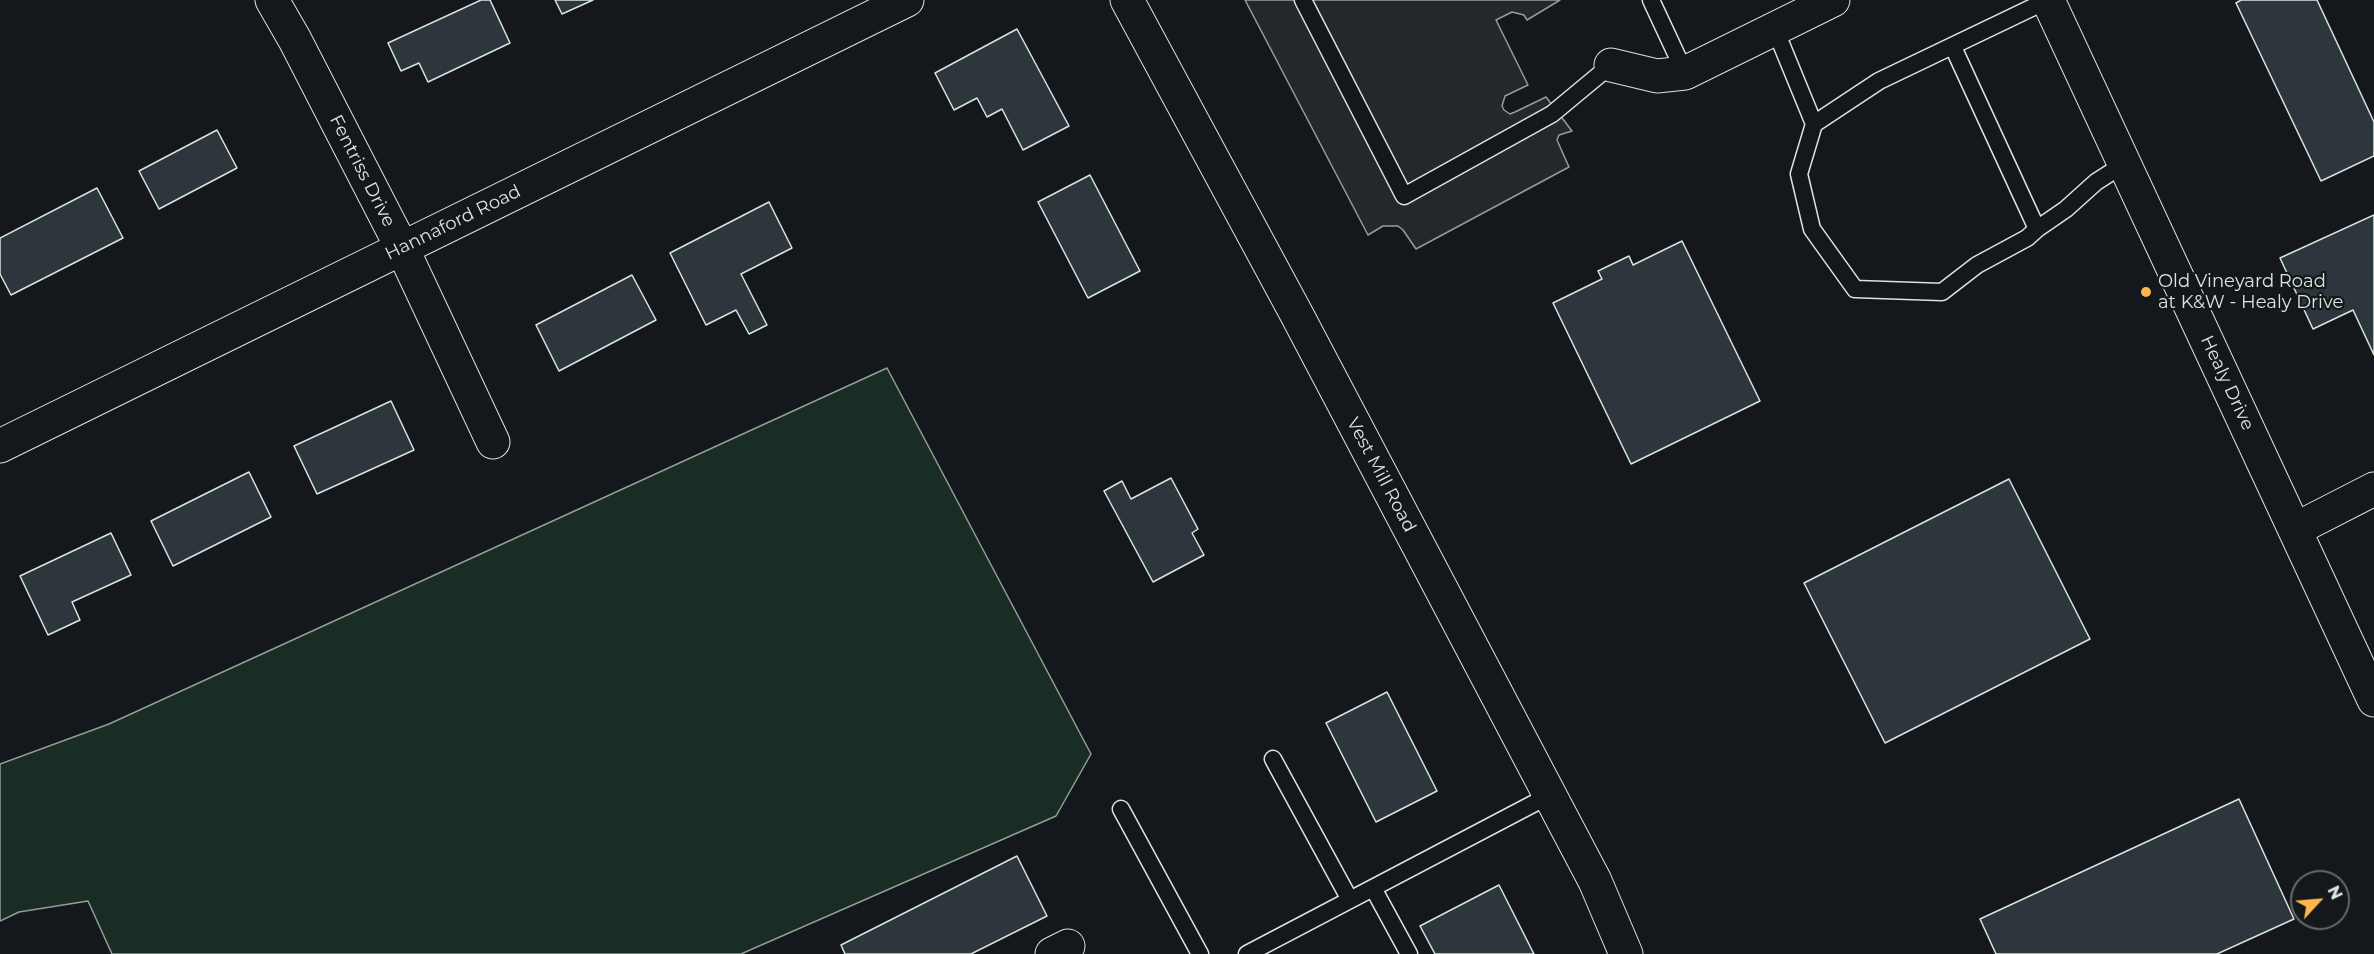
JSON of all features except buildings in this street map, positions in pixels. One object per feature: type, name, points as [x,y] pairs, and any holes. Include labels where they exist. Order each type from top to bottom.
[{"type":"street","name":"Fentriss Drive","points":[[272,0],[296,40],[402,248],[493,442]]},
{"type":"street","name":"Hannaford Road","points":[[0,446],[907,0]]},
{"type":"street","name":"Vest Mill Road","points":[[1127,0],[1308,336],[1595,881],[1626,954]]},
{"type":"street","points":[[1611,65],[1657,76],[1685,73],[1833,0]]},
{"type":"street","name":"Healy Drive","points":[[2048,0],[2374,700]]},
{"type":"street","points":[[2296,529],[2374,489]]},
{"type":"lane","points":[[1303,0],[1404,196],[1552,114],[1611,65]]},
{"type":"lane","points":[[1651,0],[1685,73]]},
{"type":"lane","points":[[1814,124],[1879,81],[2048,0]]},
{"type":"lane","points":[[1774,29],[1814,124],[1799,174],[1812,229],[1854,289],[1942,292],[1977,265],[2027,238],[2066,209],[2096,182],[2124,164]]},
{"type":"lane","points":[[1953,47],[2037,229]]},
{"type":"lane","points":[[1273,759],[1350,900]]},
{"type":"lane","points":[[1247,954],[1550,795]]},
{"type":"lane","points":[[1121,808],[1200,954]]},
{"type":"lane","points":[[1373,888],[1409,954]]},
{"type":"green space","points":[[887,368],[1091,754],[1056,816],[741,954],[112,954],[88,901],[19,912],[0,921],[0,764],[109,724]]},
{"type":"shaded area","points":[[1245,0],[1560,0],[1527,20],[1524,15],[1512,12],[1496,20],[1528,85],[1505,96],[1502,106],[1510,114],[1546,97],[1572,131],[1559,135],[1557,140],[1569,167],[1416,249],[1398,226],[1383,226],[1368,235]]},
{"type":"place","name":"Old Vineyard Road at K&W - Healy Drive","points":[[2146,292]]}]
